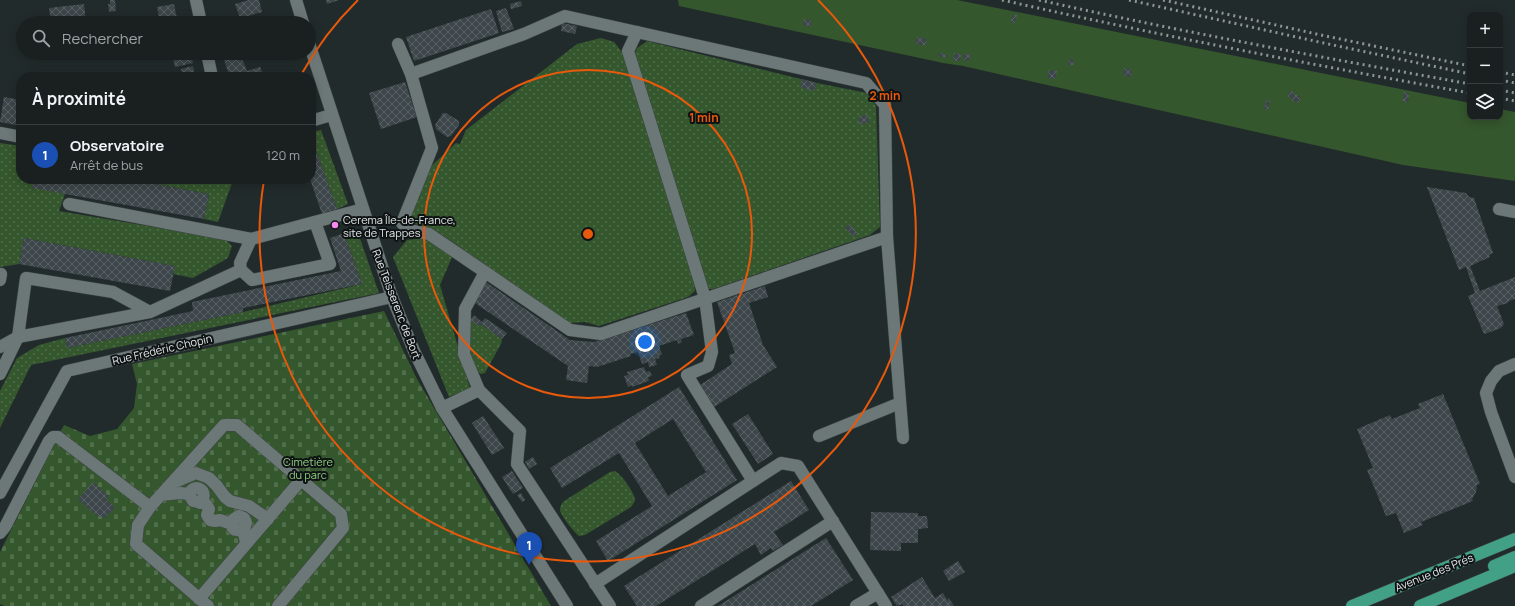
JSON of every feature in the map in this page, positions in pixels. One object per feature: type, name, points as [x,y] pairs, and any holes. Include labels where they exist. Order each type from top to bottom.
[{"type":"main road","name":"Avenue des Prés","points":[[1352,606],[1515,539]]},
{"type":"main road","points":[[1434,600],[1442,588],[1515,557]]},
{"type":"main road","points":[[1420,606],[1515,566]]},
{"type":"street","points":[[196,0],[199,16]]},
{"type":"street","points":[[296,0],[301,16]]},
{"type":"street","points":[[411,74],[524,34],[565,16],[866,83],[885,105],[887,237],[903,438]]},
{"type":"street","points":[[637,32],[628,51],[705,298],[712,352],[708,366],[687,375],[753,481]]},
{"type":"street","points":[[398,44],[411,74],[432,148],[402,223],[408,230],[429,234],[570,330],[601,334],[887,237]]},
{"type":"street","points":[[208,60],[211,72]]},
{"type":"street","name":"Rue Teisserenc de Bort","points":[[314,60],[392,297],[414,350],[442,408],[567,606]]},
{"type":"street","points":[[316,120],[331,115]]},
{"type":"street","points":[[0,133],[16,136]]},
{"type":"street","points":[[69,204],[251,239],[363,209]]},
{"type":"street","points":[[1499,209],[1515,212]]},
{"type":"street","points":[[251,239],[240,264],[241,270],[252,280],[330,264],[315,222]]},
{"type":"street","points":[[0,347],[18,337],[150,312],[241,270]]},
{"type":"street","points":[[485,272],[465,309],[464,354],[479,390],[520,431],[517,464],[610,606]]},
{"type":"street","points":[[0,374],[18,337],[26,278],[113,292],[150,312]]},
{"type":"street","name":"Rue Frédéric Chopin","points":[[0,493],[67,371],[392,297]]},
{"type":"street","points":[[1515,364],[1499,371],[1491,381],[1486,393],[1490,412],[1515,477]]},
{"type":"street","points":[[442,408],[479,390]]},
{"type":"street","points":[[818,436],[900,403]]},
{"type":"street","points":[[278,606],[343,528],[341,514],[237,425],[224,425],[150,507],[138,525],[136,544],[203,602],[246,544],[301,480]]},
{"type":"street","points":[[0,533],[5,527],[49,441],[53,437],[58,437],[150,507]]},
{"type":"street","points":[[595,584],[781,464],[798,466],[886,606]]},
{"type":"street","points":[[170,484],[196,473],[209,478],[225,498],[230,501],[249,506],[268,519]]},
{"type":"street","points":[[161,495],[180,493],[189,494],[191,490],[199,488],[203,491],[204,506],[214,506],[220,510],[220,520],[236,527],[244,533],[246,544]]},
{"type":"street","points":[[701,606],[833,522]]},
{"type":"street","points":[[856,606],[878,593]]},
{"type":"green space","points":[[678,0],[957,0],[1467,102],[1467,120],[1503,120],[1503,110],[1515,112],[1515,181],[1403,165],[963,66],[679,6]]},
{"type":"green space","points":[[601,38],[614,42],[622,52],[693,275],[695,291],[688,297],[599,326],[585,322],[569,323],[438,232],[415,224],[410,218],[427,170],[456,143],[460,144],[466,130],[577,44]]},
{"type":"green space","points":[[647,41],[817,83],[867,93],[876,106],[880,227],[870,235],[713,289],[708,289],[632,60],[637,48]]},
{"type":"green space","points":[[321,130],[348,204],[337,209],[316,151],[316,131]]},
{"type":"green space","points":[[0,143],[16,145],[16,184],[44,184],[65,194],[59,211],[225,239],[232,246],[228,258],[193,278],[173,274],[175,266],[24,238],[19,264],[0,267]]},
{"type":"green space","points":[[155,184],[232,184],[218,222],[204,219],[209,194]]},
{"type":"green space","points":[[357,230],[379,293],[31,365],[0,428],[0,391],[17,358],[39,345],[65,338],[67,348],[243,312],[362,284],[344,233]]},
{"type":"green space","points":[[426,238],[453,255],[440,285],[470,388],[449,397],[393,257],[407,240]]},
{"type":"green space","name":"Cimetière du parc","points":[[384,311],[417,379],[551,606],[4,606],[0,604],[0,552],[64,425],[90,436],[117,429],[134,408],[137,384],[132,364]]},
{"type":"green space","points":[[470,320],[479,326],[481,324],[502,339],[501,344],[485,373],[481,374],[476,371],[471,360],[469,338]]},
{"type":"green space","points":[[615,471],[628,484],[635,501],[631,507],[585,535],[579,536],[571,528],[563,516],[560,510],[561,505],[564,501],[610,472]]},
{"type":"building","points":[[110,0],[115,0],[116,11],[109,12],[108,4],[110,4]]},
{"type":"building","points":[[249,0],[259,0],[262,12],[247,16],[239,16],[235,4]]},
{"type":"building","points":[[326,0],[339,0],[327,4]]},
{"type":"building","points":[[521,1],[522,6],[511,9],[510,4]]},
{"type":"building","points":[[84,4],[85,16],[50,16],[49,8]]},
{"type":"building","points":[[174,4],[177,16],[159,16],[157,7]]},
{"type":"building","points":[[506,8],[514,29],[502,32],[496,11]]},
{"type":"building","points":[[491,9],[499,33],[414,61],[406,37]]},
{"type":"building","points":[[1013,14],[1017,15],[1015,23],[1011,22]]},
{"type":"building","points":[[804,19],[812,21],[810,27],[803,25]]},
{"type":"building","points":[[562,23],[577,26],[575,34],[561,31]]},
{"type":"building","points":[[917,37],[927,39],[925,46],[915,43]]},
{"type":"building","points":[[939,53],[948,55],[947,58],[938,56]]},
{"type":"building","points":[[954,53],[961,54],[960,61],[953,60]]},
{"type":"building","points":[[967,53],[970,54],[970,60],[967,61],[964,60],[963,57],[964,54]]},
{"type":"building","points":[[1069,59],[1074,60],[1073,66],[1068,64]]},
{"type":"building","points":[[174,60],[192,60],[193,63],[175,67]]},
{"type":"building","points":[[224,60],[243,60],[247,71],[260,67],[262,72],[228,72]]},
{"type":"building","points":[[193,66],[194,72],[182,72],[181,69]]},
{"type":"building","points":[[1124,68],[1132,70],[1131,77],[1123,75]]},
{"type":"building","points":[[1049,70],[1057,71],[1055,79],[1047,78]]},
{"type":"building","points":[[802,79],[817,83],[814,91],[800,87]]},
{"type":"building","points":[[405,82],[417,117],[381,129],[369,93]]},
{"type":"building","points":[[1289,91],[1300,96],[1299,103],[1292,101],[1293,98],[1288,97]]},
{"type":"building","points":[[1404,92],[1409,93],[1408,102],[1403,102]]},
{"type":"building","points":[[4,97],[16,99],[16,125],[0,122]]},
{"type":"building","points":[[1266,100],[1270,101],[1268,110],[1264,109]]},
{"type":"building","points":[[443,113],[446,113],[459,121],[459,125],[451,136],[447,137],[436,129],[435,125]]},
{"type":"building","points":[[868,115],[869,123],[859,124],[859,116]]},
{"type":"building","points":[[316,151],[337,209],[322,214],[312,184],[316,184]]},
{"type":"building","points":[[33,184],[155,184],[209,194],[204,219],[32,188]]},
{"type":"building","points":[[1427,187],[1466,193],[1469,197],[1474,198],[1493,253],[1489,255],[1490,257],[1470,266],[1480,291],[1515,277],[1515,299],[1497,306],[1504,324],[1501,328],[1485,334],[1483,332],[1468,296],[1475,293],[1466,267],[1459,270]]},
{"type":"building","points":[[849,224],[857,233],[854,237],[845,228]]},
{"type":"building","points":[[344,233],[362,284],[243,308],[243,312],[67,348],[65,338],[193,311],[192,302],[341,271],[330,238]]},
{"type":"building","points":[[24,238],[175,266],[170,291],[19,264]]},
{"type":"building","points":[[486,282],[570,340],[594,342],[686,313],[694,335],[681,339],[682,342],[678,344],[677,340],[659,346],[662,354],[659,356],[660,358],[655,359],[657,365],[649,367],[648,362],[642,364],[638,352],[630,354],[631,356],[597,367],[589,366],[587,383],[566,380],[568,366],[472,301]]},
{"type":"building","points":[[765,286],[768,297],[749,303],[763,345],[777,367],[714,407],[700,385],[732,364],[729,355],[735,353],[717,302]]},
{"type":"building","points":[[474,315],[482,322],[485,318],[507,333],[502,339],[481,324],[479,326],[470,320]]},
{"type":"building","points":[[644,367],[646,372],[650,371],[652,376],[648,377],[649,381],[628,387],[624,376],[628,375],[627,372]]},
{"type":"building","points":[[679,387],[737,480],[608,561],[596,541],[652,506],[619,453],[562,488],[550,468]],"holes":[[[673,419],[706,472],[668,496],[635,443]]]},
{"type":"building","points":[[1443,394],[1480,484],[1477,485],[1476,492],[1472,499],[1473,501],[1421,522],[1423,525],[1404,533],[1396,513],[1386,516],[1367,470],[1373,468],[1357,429],[1390,415],[1392,419],[1420,408],[1418,404]]},
{"type":"building","points":[[748,414],[773,454],[758,464],[732,424]]},
{"type":"building","points":[[483,416],[504,448],[492,455],[472,423]]},
{"type":"building","points":[[533,457],[537,464],[529,469],[525,462]]},
{"type":"building","points":[[512,471],[523,488],[513,494],[502,477]]},
{"type":"building","points":[[791,481],[809,510],[774,532],[783,545],[773,551],[771,548],[761,555],[755,544],[656,606],[637,606],[624,586]]},
{"type":"building","points":[[93,482],[109,496],[106,499],[115,507],[104,519],[100,515],[98,517],[78,499]]},
{"type":"building","points":[[521,493],[525,500],[522,502],[517,495]]},
{"type":"building","points":[[871,512],[918,513],[918,516],[927,516],[928,528],[918,529],[918,543],[901,543],[901,551],[870,550]]},
{"type":"building","points":[[826,538],[853,580],[811,606],[718,606]]},
{"type":"building","points":[[958,561],[965,572],[949,581],[943,571]]},
{"type":"building","points":[[922,577],[935,598],[943,593],[947,600],[949,598],[954,606],[903,606],[902,604],[897,606],[891,597]]},
{"type":"railway","points":[[1002,0],[1236,49],[1467,92]]},
{"type":"railway","points":[[1039,0],[1200,34],[1467,83]]},
{"type":"railway","points":[[1129,0],[1467,73]]},
{"type":"railway","points":[[1163,0],[1467,65]]},
{"type":"railway","points":[[1503,73],[1515,75]]},
{"type":"railway","points":[[1503,81],[1515,83]]},
{"type":"railway","points":[[1503,91],[1515,93]]},
{"type":"railway","points":[[1503,99],[1515,101]]},
{"type":"place","name":"Cerema Île-de-France, site de Trappes","points":[[335,225]]},
{"type":"place","name":"Observatoire","points":[[529,565]]}]
